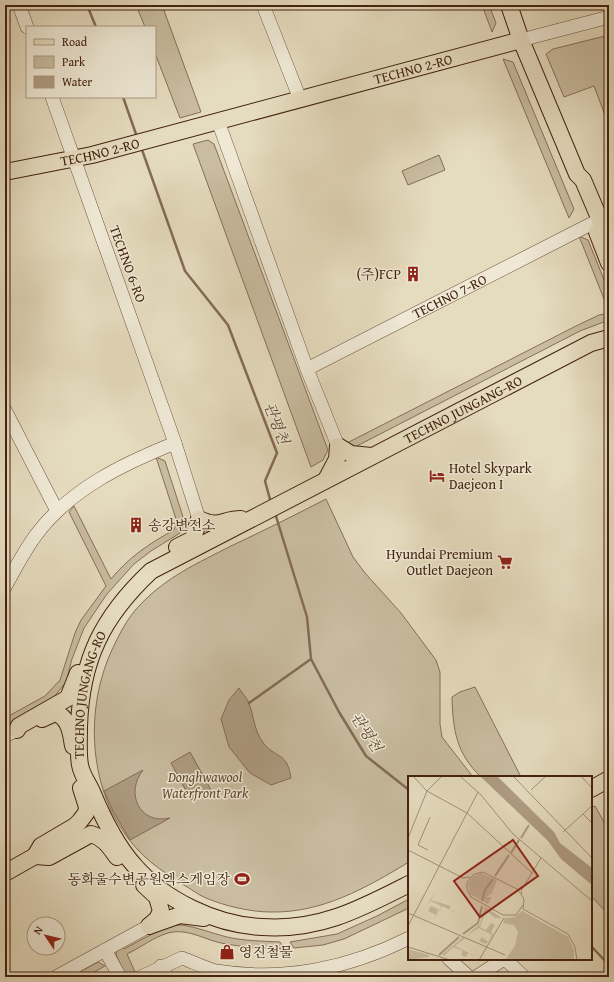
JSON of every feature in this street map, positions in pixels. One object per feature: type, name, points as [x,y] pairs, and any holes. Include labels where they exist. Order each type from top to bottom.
[{"type":"main road","points":[[509,5],[521,40],[578,174],[583,180],[601,219],[609,241]]},
{"type":"main road","name":"TECHNO 2-RO","points":[[5,172],[92,155],[521,40]]},
{"type":"main road","points":[[601,219],[609,263]]},
{"type":"main road","points":[[591,343],[603,333],[609,331]]},
{"type":"main road","name":"TECHNO JUNGANG-RO","points":[[408,884],[365,907],[315,923],[263,928],[242,926],[196,910],[156,886],[137,869],[114,834],[81,770],[80,708],[90,660],[100,633],[135,586],[151,571],[219,530],[252,520],[322,481],[591,343],[609,338]]},
{"type":"main road","points":[[322,481],[337,459],[338,446],[351,454],[371,456]]},
{"type":"main road","points":[[151,571],[165,556],[193,539],[199,519],[219,530]]},
{"type":"main road","points":[[11,733],[19,726],[68,698],[88,644],[100,633]]},
{"type":"main road","points":[[5,873],[34,856],[41,846],[75,826],[86,814],[88,807],[80,785],[81,770],[73,751],[69,728],[61,715],[54,713],[24,729],[11,733]]},
{"type":"main road","points":[[592,788],[609,779]]},
{"type":"main road","points":[[34,856],[49,857],[91,834],[100,837],[107,843],[118,858],[137,869],[145,887],[157,897],[161,911],[158,919],[148,926]]},
{"type":"main road","points":[[391,893],[398,896],[408,891]]},
{"type":"main road","points":[[148,926],[180,915],[225,921]]},
{"type":"street","points":[[19,5],[27,26]]},
{"type":"street","points":[[263,5],[300,99]]},
{"type":"street","name":"TECHNO 2-RO","points":[[521,40],[609,17]]},
{"type":"street","name":"TECHNO 6-RO","points":[[52,98],[174,443],[199,519]]},
{"type":"street","points":[[218,121],[276,287],[338,446]]},
{"type":"street","name":"TECHNO 7-RO","points":[[307,369],[601,219]]},
{"type":"street","points":[[5,410],[57,511]]},
{"type":"street","points":[[5,587],[29,545],[57,511],[82,491],[107,474],[174,443]]},
{"type":"street","points":[[56,977],[148,926]]},
{"type":"street","points":[[141,977],[164,972],[182,958],[218,974],[295,977],[360,961],[408,938]]},
{"type":"street","points":[[105,950],[120,977]]},
{"type":"street","points":[[450,960],[469,977]]},
{"type":"street","points":[[476,977],[503,960]]},
{"type":"street","points":[[506,960],[524,977]]},
{"type":"green space","points":[[136,5],[162,5],[201,112],[180,118],[156,56],[156,26],[145,26]]},
{"type":"green space","points":[[482,5],[489,5],[496,23],[492,32]]},
{"type":"green space","points":[[609,35],[609,81],[605,83],[609,93],[609,126],[594,86],[564,97],[546,54],[553,49]]},
{"type":"green space","points":[[503,59],[513,62],[574,209],[569,218]]},
{"type":"green space","points":[[208,140],[214,144],[328,450],[323,460],[311,467],[193,144]]},
{"type":"green space","points":[[439,155],[445,170],[408,185],[402,171]]},
{"type":"green space","points":[[579,236],[588,240],[609,292],[609,320],[580,331],[353,448],[345,444],[574,327],[599,315],[605,314],[608,309]]},
{"type":"green space","points":[[156,457],[165,461],[185,523],[180,533],[151,551],[134,564],[107,594],[84,628],[72,659],[66,682],[50,702],[5,727],[5,718],[45,696],[60,680],[75,633],[81,620],[106,586],[69,512],[74,506],[111,579],[140,551],[174,530],[177,522]]},
{"type":"green space","name":"Donghwawool Waterfront Park","points":[[326,499],[353,557],[365,573],[401,613],[436,660],[440,672],[440,724],[442,737],[472,776],[408,776],[408,863],[360,890],[343,897],[308,908],[271,912],[238,908],[221,904],[203,897],[154,865],[139,851],[122,830],[110,807],[101,782],[96,756],[94,729],[102,677],[117,639],[131,615],[150,595],[183,571]]},
{"type":"green space","points":[[475,687],[520,776],[480,776],[466,759],[461,750],[453,720],[452,697],[460,692]]},
{"type":"green space","points":[[595,806],[609,831],[609,885],[605,887],[609,891],[609,915],[592,897],[592,808]]},
{"type":"green space","points":[[408,900],[408,908],[344,939],[323,945],[294,948],[290,942],[337,934],[377,916]]},
{"type":"green space","points":[[181,925],[233,938],[254,941],[280,942],[285,949],[245,947],[221,943],[188,933],[168,933],[127,954],[135,972],[128,975],[125,974],[116,955],[117,950],[123,947],[124,949],[167,926]]},
{"type":"green space","points":[[98,962],[105,966],[85,977],[70,977]]},
{"type":"water","points":[[239,688],[249,703],[256,729],[261,739],[269,749],[284,760],[287,764],[291,778],[271,785],[250,773],[229,747],[221,719],[229,700]]},
{"type":"water","points":[[190,752],[211,790],[191,800],[171,763]]},
{"type":"water","points":[[143,770],[135,788],[135,797],[138,805],[143,812],[150,817],[159,819],[170,818],[130,840],[113,811],[104,791]]},
{"type":"waterway","name":"관평천","points":[[87,5],[96,26]]},
{"type":"waterway","name":"관평천","points":[[123,98],[137,137]]},
{"type":"waterway","name":"관평천","points":[[141,147],[185,271],[228,325],[277,453],[265,481],[271,503]]},
{"type":"waterway","name":"관평천","points":[[275,513],[307,617],[311,659],[339,712],[366,756],[408,789]]},
{"type":"waterway","points":[[249,703],[311,659]]},
{"type":"waterway","name":"관평천","points":[[592,947],[609,965]]},
{"type":"place","name":"(주)FCP","points":[[413,274]]},
{"type":"place","name":"Hotel Skypark Daejeon Ⅰ","points":[[437,476]]},
{"type":"place","name":"송강변전소","points":[[136,525]]},
{"type":"place","name":"Hyundai Premium Outlet Daejeon","points":[[505,562]]},
{"type":"place","name":"동화울수변공원엑스게임장","points":[[242,879]]},
{"type":"place","name":"영진철물","points":[[227,952]]}]
